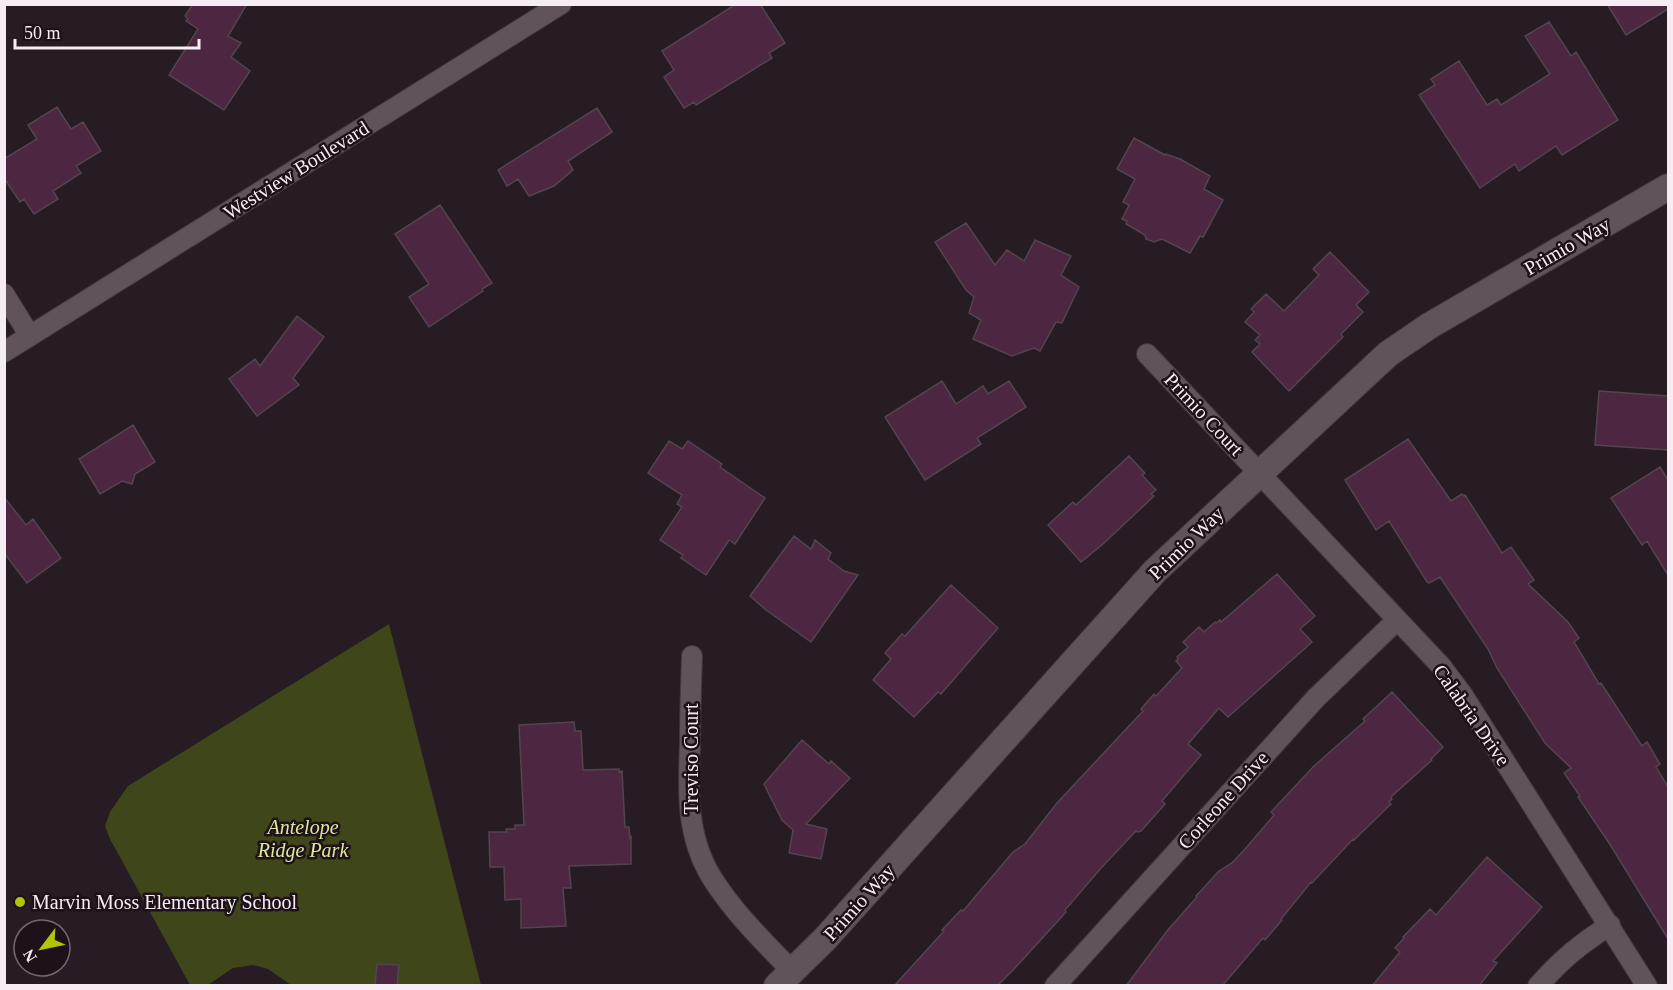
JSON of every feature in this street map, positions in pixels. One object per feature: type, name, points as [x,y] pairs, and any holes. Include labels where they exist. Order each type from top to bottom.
[{"type":"street","name":"Westview Boulevard","points":[[4,352],[561,4]]},
{"type":"street","name":"Primio Way","points":[[785,979],[825,939],[1155,571],[1388,354],[1407,340],[1668,187]]},
{"type":"street","points":[[4,294],[30,336]]},
{"type":"street","name":"Primio Court","points":[[1147,354],[1260,473]]},
{"type":"street","name":"Calabria Drive","points":[[1260,473],[1441,666],[1462,694],[1647,986]]},
{"type":"street","name":"Corleone Drive","points":[[1055,986],[1316,698],[1397,620]]},
{"type":"street","name":"Treviso Court","points":[[692,656],[688,799],[692,830],[705,864],[724,895],[759,937],[785,979]]},
{"type":"street","points":[[1538,986],[1562,959],[1610,925]]},
{"type":"green space","name":"Antelope Ridge Park","points":[[389,624],[481,985],[291,985],[268,969],[253,965],[233,968],[208,985],[190,985],[110,839],[105,826],[110,812],[128,786]]},
{"type":"building","points":[[193,4],[247,4],[228,36],[241,43],[231,57],[250,71],[224,110],[169,75],[198,29],[186,21],[188,19],[185,16]]},
{"type":"building","points":[[736,4],[760,4],[785,43],[769,53],[772,58],[696,105],[694,102],[684,108],[664,77],[674,70],[662,51]]},
{"type":"building","points":[[1607,4],[1668,4],[1668,9],[1626,35]]},
{"type":"building","points":[[1549,22],[1571,56],[1576,52],[1618,120],[1562,155],[1556,146],[1519,171],[1515,164],[1480,188],[1419,95],[1435,85],[1431,79],[1459,61],[1487,105],[1497,99],[1501,105],[1550,74],[1525,36]]},
{"type":"building","points":[[57,107],[71,129],[83,122],[101,151],[76,166],[81,173],[53,191],[58,199],[34,214],[24,199],[20,202],[4,178],[4,159],[37,139],[28,125]]},
{"type":"building","points":[[597,108],[612,132],[568,161],[573,170],[554,186],[529,196],[518,179],[507,186],[498,170]]},
{"type":"building","points":[[1134,138],[1210,176],[1204,189],[1223,200],[1203,237],[1200,236],[1190,253],[1162,239],[1154,242],[1146,239],[1145,235],[1126,224],[1127,221],[1122,219],[1129,205],[1123,202],[1135,179],[1117,169]]},
{"type":"building","points":[[440,205],[492,283],[429,327],[409,297],[429,284],[395,234]]},
{"type":"building","points":[[966,223],[995,265],[1007,250],[1024,261],[1035,240],[1071,256],[1061,275],[1079,287],[1062,323],[1056,322],[1040,351],[1034,348],[1012,356],[973,339],[981,320],[969,313],[974,297],[966,290],[935,242]]},
{"type":"building","points":[[1330,252],[1369,292],[1356,305],[1363,312],[1341,334],[1343,337],[1289,391],[1252,352],[1260,344],[1255,340],[1260,335],[1245,322],[1254,312],[1251,309],[1266,294],[1284,311],[1319,275],[1313,269]]},
{"type":"building","points":[[297,316],[324,337],[293,378],[299,385],[257,416],[229,379],[255,359],[260,366]]},
{"type":"building","points":[[942,381],[956,404],[983,386],[988,394],[1009,381],[1026,407],[977,438],[981,444],[925,480],[885,417]]},
{"type":"building","points":[[1599,391],[1668,396],[1668,450],[1595,445]]},
{"type":"building","points":[[133,425],[155,462],[135,474],[132,484],[122,481],[100,494],[79,459]]},
{"type":"building","points":[[1408,439],[1451,501],[1462,494],[1465,495],[1502,553],[1511,547],[1534,580],[1528,584],[1568,622],[1579,638],[1574,642],[1599,684],[1601,683],[1642,746],[1647,742],[1660,764],[1656,767],[1668,787],[1668,939],[1564,773],[1571,768],[1545,743],[1497,668],[1488,649],[1440,577],[1427,582],[1389,521],[1376,530],[1345,480]]},
{"type":"building","points":[[669,441],[682,449],[688,441],[722,464],[720,467],[765,498],[735,544],[729,540],[706,575],[681,558],[683,555],[660,540],[682,507],[677,504],[682,495],[648,473]]},
{"type":"building","points":[[1129,456],[1145,473],[1142,475],[1156,490],[1151,494],[1154,496],[1081,562],[1048,525],[1073,502],[1076,505]]},
{"type":"building","points":[[1660,467],[1668,480],[1668,575],[1647,541],[1642,545],[1611,498]]},
{"type":"building","points":[[4,497],[26,525],[33,519],[61,558],[27,583],[4,553]]},
{"type":"building","points":[[794,536],[811,549],[815,540],[831,553],[828,559],[844,571],[858,575],[811,642],[750,596]]},
{"type":"building","points":[[1277,574],[1315,616],[1300,629],[1312,642],[1228,717],[1219,708],[1188,744],[1201,755],[1162,801],[1165,804],[1141,831],[1136,831],[1102,867],[1065,910],[1066,912],[1014,969],[997,986],[894,986],[1013,852],[1025,844],[1057,803],[1143,711],[1141,709],[1154,694],[1156,696],[1182,668],[1176,661],[1177,657],[1188,647],[1183,642],[1199,627],[1204,632],[1215,622],[1220,620],[1221,622]]},
{"type":"building","points":[[951,585],[998,628],[941,694],[938,692],[914,717],[873,680],[891,659],[885,653],[902,634],[905,636]]},
{"type":"building","points":[[1392,692],[1443,747],[1432,760],[1391,797],[1389,802],[1391,804],[1311,882],[1265,940],[1263,938],[1222,986],[1126,986],[1196,896],[1219,871],[1232,863],[1274,815],[1271,812],[1314,766],[1365,721],[1363,719]]},
{"type":"building","points":[[574,722],[575,731],[581,731],[583,770],[619,769],[619,772],[622,771],[625,827],[629,827],[631,837],[631,864],[569,866],[571,888],[563,888],[566,926],[521,928],[521,899],[505,900],[504,867],[490,867],[489,832],[507,832],[506,829],[515,829],[515,825],[524,825],[519,725]]},
{"type":"building","points":[[802,740],[829,764],[831,761],[850,778],[806,824],[827,829],[821,859],[789,853],[793,830],[782,820],[764,784]]},
{"type":"building","points":[[1487,857],[1542,907],[1493,961],[1497,963],[1479,986],[1372,986],[1400,952],[1395,948],[1403,937],[1430,909],[1436,915]]},
{"type":"building","points":[[377,964],[399,965],[397,986],[375,986]]},
{"type":"place","name":"Marvin Moss Elementary School","points":[[20,902]]}]
